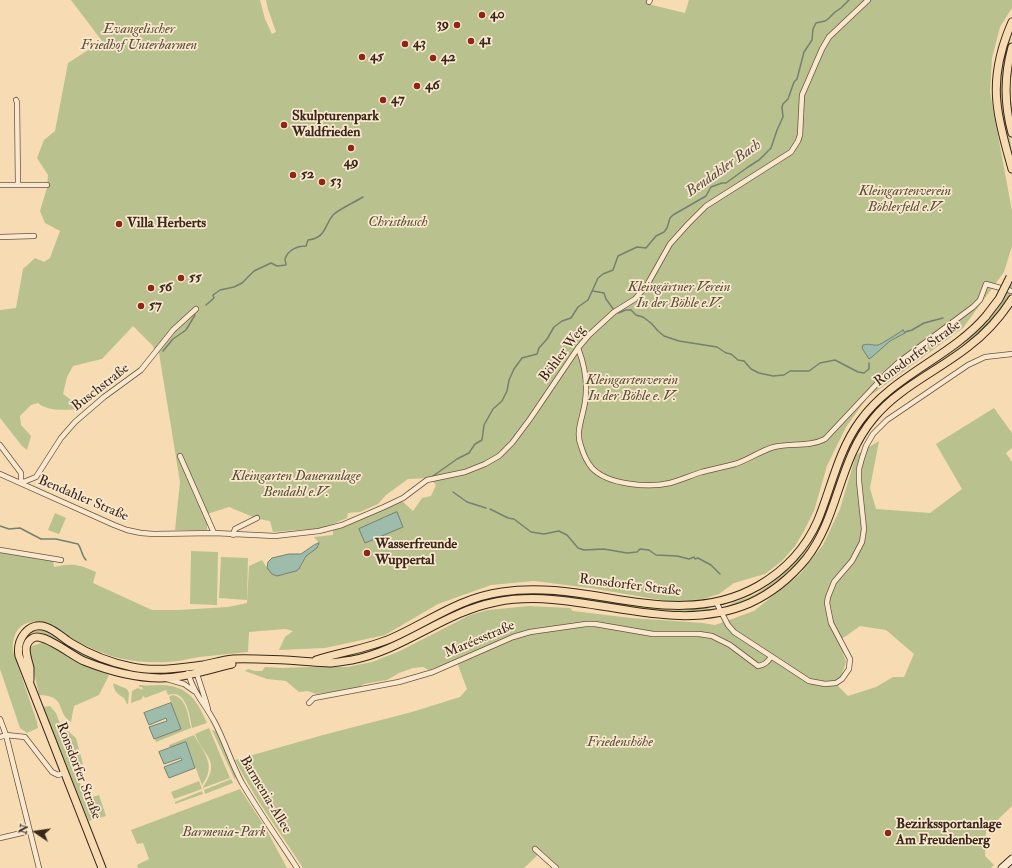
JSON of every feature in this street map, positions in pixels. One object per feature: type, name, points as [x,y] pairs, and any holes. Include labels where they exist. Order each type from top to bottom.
[{"type":"main road","points":[[1012,22],[1003,46],[997,79],[997,102],[1001,126],[1012,169]]},
{"type":"main road","points":[[1012,47],[1006,73],[1006,86],[1008,115],[1012,133]]},
{"type":"main road","name":"Ronsdorfer Straße","points":[[314,661],[382,642],[454,606],[476,598],[501,592],[532,589],[561,591],[665,606],[696,605],[716,602],[740,594],[756,586],[780,570],[794,557],[813,531],[844,448],[853,431],[865,414],[877,401],[895,386],[959,343],[974,330],[999,299],[1011,274]]},
{"type":"main road","name":"Ronsdorfer Straße","points":[[30,683],[30,670],[26,648],[30,640],[37,636],[71,655],[92,664],[126,674],[147,678],[162,678],[188,675],[196,670],[233,659],[337,662],[374,654],[406,641],[467,610],[483,604],[509,600],[533,598],[560,600],[672,616],[693,616],[721,613],[742,606],[766,594],[783,582],[799,567],[816,544],[824,529],[850,456],[860,436],[869,423],[897,395],[966,348],[988,330],[1012,299]]},
{"type":"main road","name":"Ronsdorfer Straße","points":[[102,868],[19,656],[18,645],[20,640],[25,632],[31,628],[38,626],[46,627],[81,649],[118,664],[134,668],[155,670],[187,667],[196,670]]},
{"type":"street","name":"Böhler Weg","points":[[427,480],[465,472],[485,464],[499,456],[512,443],[530,419],[578,348],[601,323],[614,312],[635,299],[647,284],[670,244],[688,224],[706,206],[791,152],[800,135],[802,95],[822,49],[828,38],[868,0]]},
{"type":"street","points":[[16,100],[18,185]]},
{"type":"street","points":[[0,185],[47,185]]},
{"type":"street","points":[[0,237],[34,236]]},
{"type":"street","points":[[578,348],[583,362],[586,390],[578,437],[580,446],[587,459],[592,468],[604,476],[630,484],[652,485],[671,482],[722,466],[734,464],[776,447],[813,443],[825,439],[895,365],[973,307],[980,300],[986,284],[1012,291]]},
{"type":"street","name":"Buschstraße","points":[[21,483],[36,477],[61,438],[76,422],[104,397],[141,370],[173,330],[196,309]]},
{"type":"street","points":[[716,602],[730,628],[801,677],[816,684],[836,683],[842,679],[849,669],[850,659],[831,623],[827,603],[834,582],[857,553],[863,538],[864,529],[859,469],[866,446],[873,434],[887,420],[968,365],[985,358],[1012,354]]},
{"type":"street","points":[[0,445],[22,473],[21,483]]},
{"type":"street","points":[[180,456],[214,533]]},
{"type":"street","name":"Bendahler Straße","points":[[0,474],[127,530],[154,534],[214,533],[275,536],[328,529],[342,525],[403,498],[427,480]]},
{"type":"street","points":[[233,535],[235,529],[257,518]]},
{"type":"street","points":[[0,550],[61,560]]},
{"type":"street","name":"Maréesstraße","points":[[309,703],[314,698],[399,682],[433,672],[512,637],[530,632],[586,624],[595,624],[653,634],[699,634],[712,636],[730,645],[758,666],[768,662],[771,657]]},
{"type":"street","name":"Barmenia-Allee","points":[[187,667],[188,675],[194,691],[208,709]]},
{"type":"street","name":"Barmenia-Allee","points":[[196,670],[208,709],[242,783],[297,868]]},
{"type":"street","name":"Barmenia-Allee","points":[[162,678],[184,684],[194,691]]},
{"type":"street","points":[[0,719],[6,735],[39,868]]},
{"type":"street","points":[[0,736],[25,736],[52,772],[58,775],[64,773]]},
{"type":"street","points":[[0,838],[30,831]]},
{"type":"street","points":[[535,849],[556,868]]},
{"type":"street","points":[[1002,868],[1012,859]]},
{"type":"green space","name":"Christbusch","points":[[71,0],[260,0],[265,19],[272,34],[276,32],[266,0],[647,0],[652,5],[685,13],[689,0],[1012,0],[1012,8],[1000,27],[992,58],[990,92],[1012,211],[1012,246],[1004,272],[963,328],[867,398],[846,427],[827,466],[814,511],[804,531],[795,546],[782,561],[765,574],[734,583],[719,594],[703,599],[673,602],[590,588],[534,581],[491,585],[438,604],[385,635],[325,648],[279,650],[285,637],[293,631],[285,629],[249,632],[248,652],[165,662],[137,661],[111,656],[69,637],[45,622],[27,623],[16,632],[13,641],[13,651],[37,722],[38,728],[27,733],[20,728],[0,669],[0,550],[53,560],[54,567],[75,565],[90,569],[96,572],[93,583],[152,610],[228,607],[247,603],[249,566],[262,560],[267,568],[282,575],[296,571],[301,567],[306,556],[317,548],[319,543],[314,537],[333,535],[333,529],[402,501],[413,511],[422,498],[431,496],[436,485],[430,478],[408,479],[386,495],[378,504],[360,512],[348,513],[347,518],[323,528],[273,532],[270,521],[258,519],[229,507],[204,515],[207,521],[207,530],[175,530],[180,482],[159,353],[155,353],[153,346],[133,326],[102,359],[73,366],[67,377],[63,394],[75,403],[83,405],[83,409],[54,409],[38,403],[31,405],[20,416],[21,425],[31,436],[27,450],[22,446],[0,418],[0,310],[16,308],[23,269],[35,258],[44,262],[50,258],[60,231],[45,223],[40,211],[47,188],[48,175],[37,158],[44,140],[55,131],[68,63],[102,41]]},
{"type":"green space","points":[[1012,29],[1002,81],[1002,104],[1012,148],[1012,156],[1003,119],[1000,80],[1004,55]]},
{"type":"green space","points":[[1012,281],[1009,298],[988,325],[952,354],[893,394],[863,425],[844,462],[818,533],[799,561],[773,585],[743,602],[726,607],[761,591],[793,564],[809,544],[817,530],[843,458],[860,427],[884,399],[949,355],[976,333],[989,317]]},
{"type":"green space","name":"Friedenshöhe","points":[[994,408],[1012,433],[1012,448],[1006,453],[1012,462],[1012,806],[986,831],[985,856],[994,865],[991,868],[560,868],[542,851],[524,868],[303,868],[242,774],[235,760],[412,712],[460,697],[467,689],[456,660],[429,670],[423,667],[413,668],[399,673],[387,680],[364,684],[356,689],[316,694],[308,691],[299,692],[286,681],[267,679],[245,671],[248,669],[262,671],[265,667],[347,667],[372,662],[400,651],[470,615],[488,610],[529,606],[570,608],[573,611],[631,618],[715,625],[754,611],[800,574],[823,545],[840,509],[856,455],[879,441],[870,488],[876,509],[930,513],[962,489],[936,444]],"holes":[[[860,626],[886,630],[914,654],[904,677],[893,677],[876,687],[848,696],[838,686],[846,662],[839,641]]]},
{"type":"green space","points":[[55,513],[66,518],[59,534],[48,530]]},
{"type":"green space","points":[[191,551],[218,552],[217,605],[190,604]]},
{"type":"green space","points":[[221,557],[248,558],[247,600],[219,598]]},
{"type":"green space","points":[[508,594],[564,594],[647,608],[676,610],[707,608],[712,610],[686,612],[635,607],[558,596],[507,596],[487,600],[467,607],[375,650],[348,657],[335,658],[386,644],[450,611],[491,597]]},
{"type":"green space","points":[[36,630],[45,631],[80,652],[113,665],[179,670],[180,673],[143,673],[106,666],[83,657],[47,635],[37,632],[28,636],[22,654],[21,645],[29,633]]},
{"type":"green space","points":[[44,642],[86,666],[109,675],[99,695],[74,706],[71,722],[63,714],[58,701],[48,696],[39,695],[29,649],[32,646]]},
{"type":"green space","points":[[113,683],[127,689],[129,693],[128,704],[124,698],[116,692]]},
{"type":"green space","points":[[139,685],[171,686],[185,691],[195,701],[207,723],[192,728],[188,710],[183,699],[174,694],[168,695],[166,690],[145,698],[144,696],[142,699],[131,703],[132,691],[138,688],[143,690],[142,687],[139,687]]},
{"type":"green space","points":[[172,695],[177,696],[184,703],[191,728],[156,742],[155,739],[181,729],[169,697]]},
{"type":"green space","points":[[50,706],[56,713],[60,724],[76,738],[83,764],[74,767],[86,799],[99,795],[106,816],[89,821],[43,707]]},
{"type":"green space","points":[[209,728],[230,778],[203,788],[211,770],[211,764],[195,734]]},
{"type":"green space","points":[[212,730],[216,731],[236,776],[235,780]]},
{"type":"green space","points":[[194,735],[205,753],[209,765],[206,778],[202,785],[186,742],[170,748],[169,745]]},
{"type":"green space","points":[[231,779],[233,783],[205,794],[204,790]]},
{"type":"green space","points":[[199,781],[202,789],[174,799],[171,792]]},
{"type":"green space","name":"Barmenia-Park","points":[[240,789],[265,827],[287,868],[138,868],[137,865],[149,859],[143,843],[137,844],[131,830]]},
{"type":"green space","points":[[202,791],[203,794],[175,804],[175,802]]},
{"type":"shaded area","points":[[903,330],[905,333],[890,341],[869,359],[862,348],[865,344],[880,344]]},
{"type":"shaded area","points":[[397,512],[403,527],[365,543],[359,529]]},
{"type":"shaded area","points":[[319,543],[317,548],[306,556],[299,569],[296,571],[277,576],[272,574],[267,568],[268,562],[272,558],[289,554],[301,554]]},
{"type":"shaded area","points":[[171,703],[181,729],[154,739],[149,727],[167,721],[166,718],[149,725],[144,713]]},
{"type":"shaded area","points":[[186,742],[195,768],[169,778],[164,767],[182,760],[181,758],[164,764],[159,752]]},
{"type":"waterway","name":"Bendahler Bach","points":[[433,476],[457,459],[469,453],[475,444],[482,440],[484,425],[493,409],[502,401],[514,369],[522,358],[537,354],[539,348],[547,339],[554,327],[562,321],[571,318],[578,307],[588,300],[598,278],[613,270],[618,256],[637,247],[646,248],[656,236],[664,232],[670,218],[673,215],[706,196],[711,187],[726,183],[759,160],[771,148],[783,117],[783,104],[788,99],[794,82],[797,79],[804,52],[812,40],[813,29],[816,23],[828,19],[849,0]]},
{"type":"waterway","points":[[206,305],[214,298],[213,295],[220,290],[234,287],[242,283],[254,271],[271,263],[277,266],[286,265],[285,259],[288,253],[296,248],[306,246],[308,240],[318,237],[324,231],[333,215],[363,197]]},
{"type":"waterway","points":[[593,291],[604,293],[606,299],[614,310]]},
{"type":"waterway","points":[[618,313],[631,310],[636,315],[643,317],[651,323],[664,336],[679,341],[717,347],[726,353],[731,354],[738,360],[744,361],[751,369],[759,373],[773,376],[784,375],[790,371],[809,371],[820,363],[835,360],[858,372],[864,373],[869,369],[869,363]]},
{"type":"waterway","points":[[163,351],[173,339],[186,330],[195,315]]},
{"type":"waterway","points":[[905,332],[924,323],[943,318]]},
{"type":"waterway","points":[[453,492],[467,502],[486,508]]},
{"type":"waterway","points":[[490,509],[508,518],[514,519],[531,532],[544,534],[559,531],[567,535],[578,548],[584,550],[604,549],[627,553],[637,552],[640,549],[649,550],[656,555],[677,556],[689,559],[694,557],[695,559],[698,558],[711,565],[720,574]]},
{"type":"waterway","name":"Bendahler Bach","points":[[0,526],[9,529],[20,528],[41,539],[56,539],[78,544],[86,560]]},
{"type":"place","name":"40","points":[[482,15]]},
{"type":"place","name":"39","points":[[457,25]]},
{"type":"place","name":"41","points":[[471,41]]},
{"type":"place","name":"43","points":[[405,44]]},
{"type":"place","name":"45","points":[[362,57]]},
{"type":"place","name":"42","points":[[433,58]]},
{"type":"place","name":"46","points":[[417,86]]},
{"type":"place","name":"47","points":[[383,100]]},
{"type":"place","name":"Skulpturenpark Waldfrieden","points":[[284,125]]},
{"type":"place","name":"49","points":[[351,148]]},
{"type":"place","name":"52","points":[[293,175]]},
{"type":"place","name":"53","points":[[322,182]]},
{"type":"place","name":"Villa Herberts","points":[[119,224]]},
{"type":"place","name":"55","points":[[181,278]]},
{"type":"place","name":"56","points":[[151,288]]},
{"type":"place","name":"57","points":[[141,306]]},
{"type":"place","name":"Wasserfreunde Wuppertal","points":[[367,553]]},
{"type":"place","name":"Bezirkssportanlage Am Freudenberg","points":[[888,833]]},
{"type":"park label","name":"Evangelischer Friedhof Unterbarmen","points":[[139,38]]},
{"type":"park label","name":"Kleingartenverein Böhlerfeld e.V.","points":[[905,200]]},
{"type":"park label","name":"Kleingärtner Verein In der Böhle e.V.","points":[[679,296]]},
{"type":"park label","name":"Kleingartenverein In der Böhle e. V.","points":[[632,390]]},
{"type":"park label","name":"Kleingarten Daueranlage Bendahl e.V.","points":[[296,486]]}]
